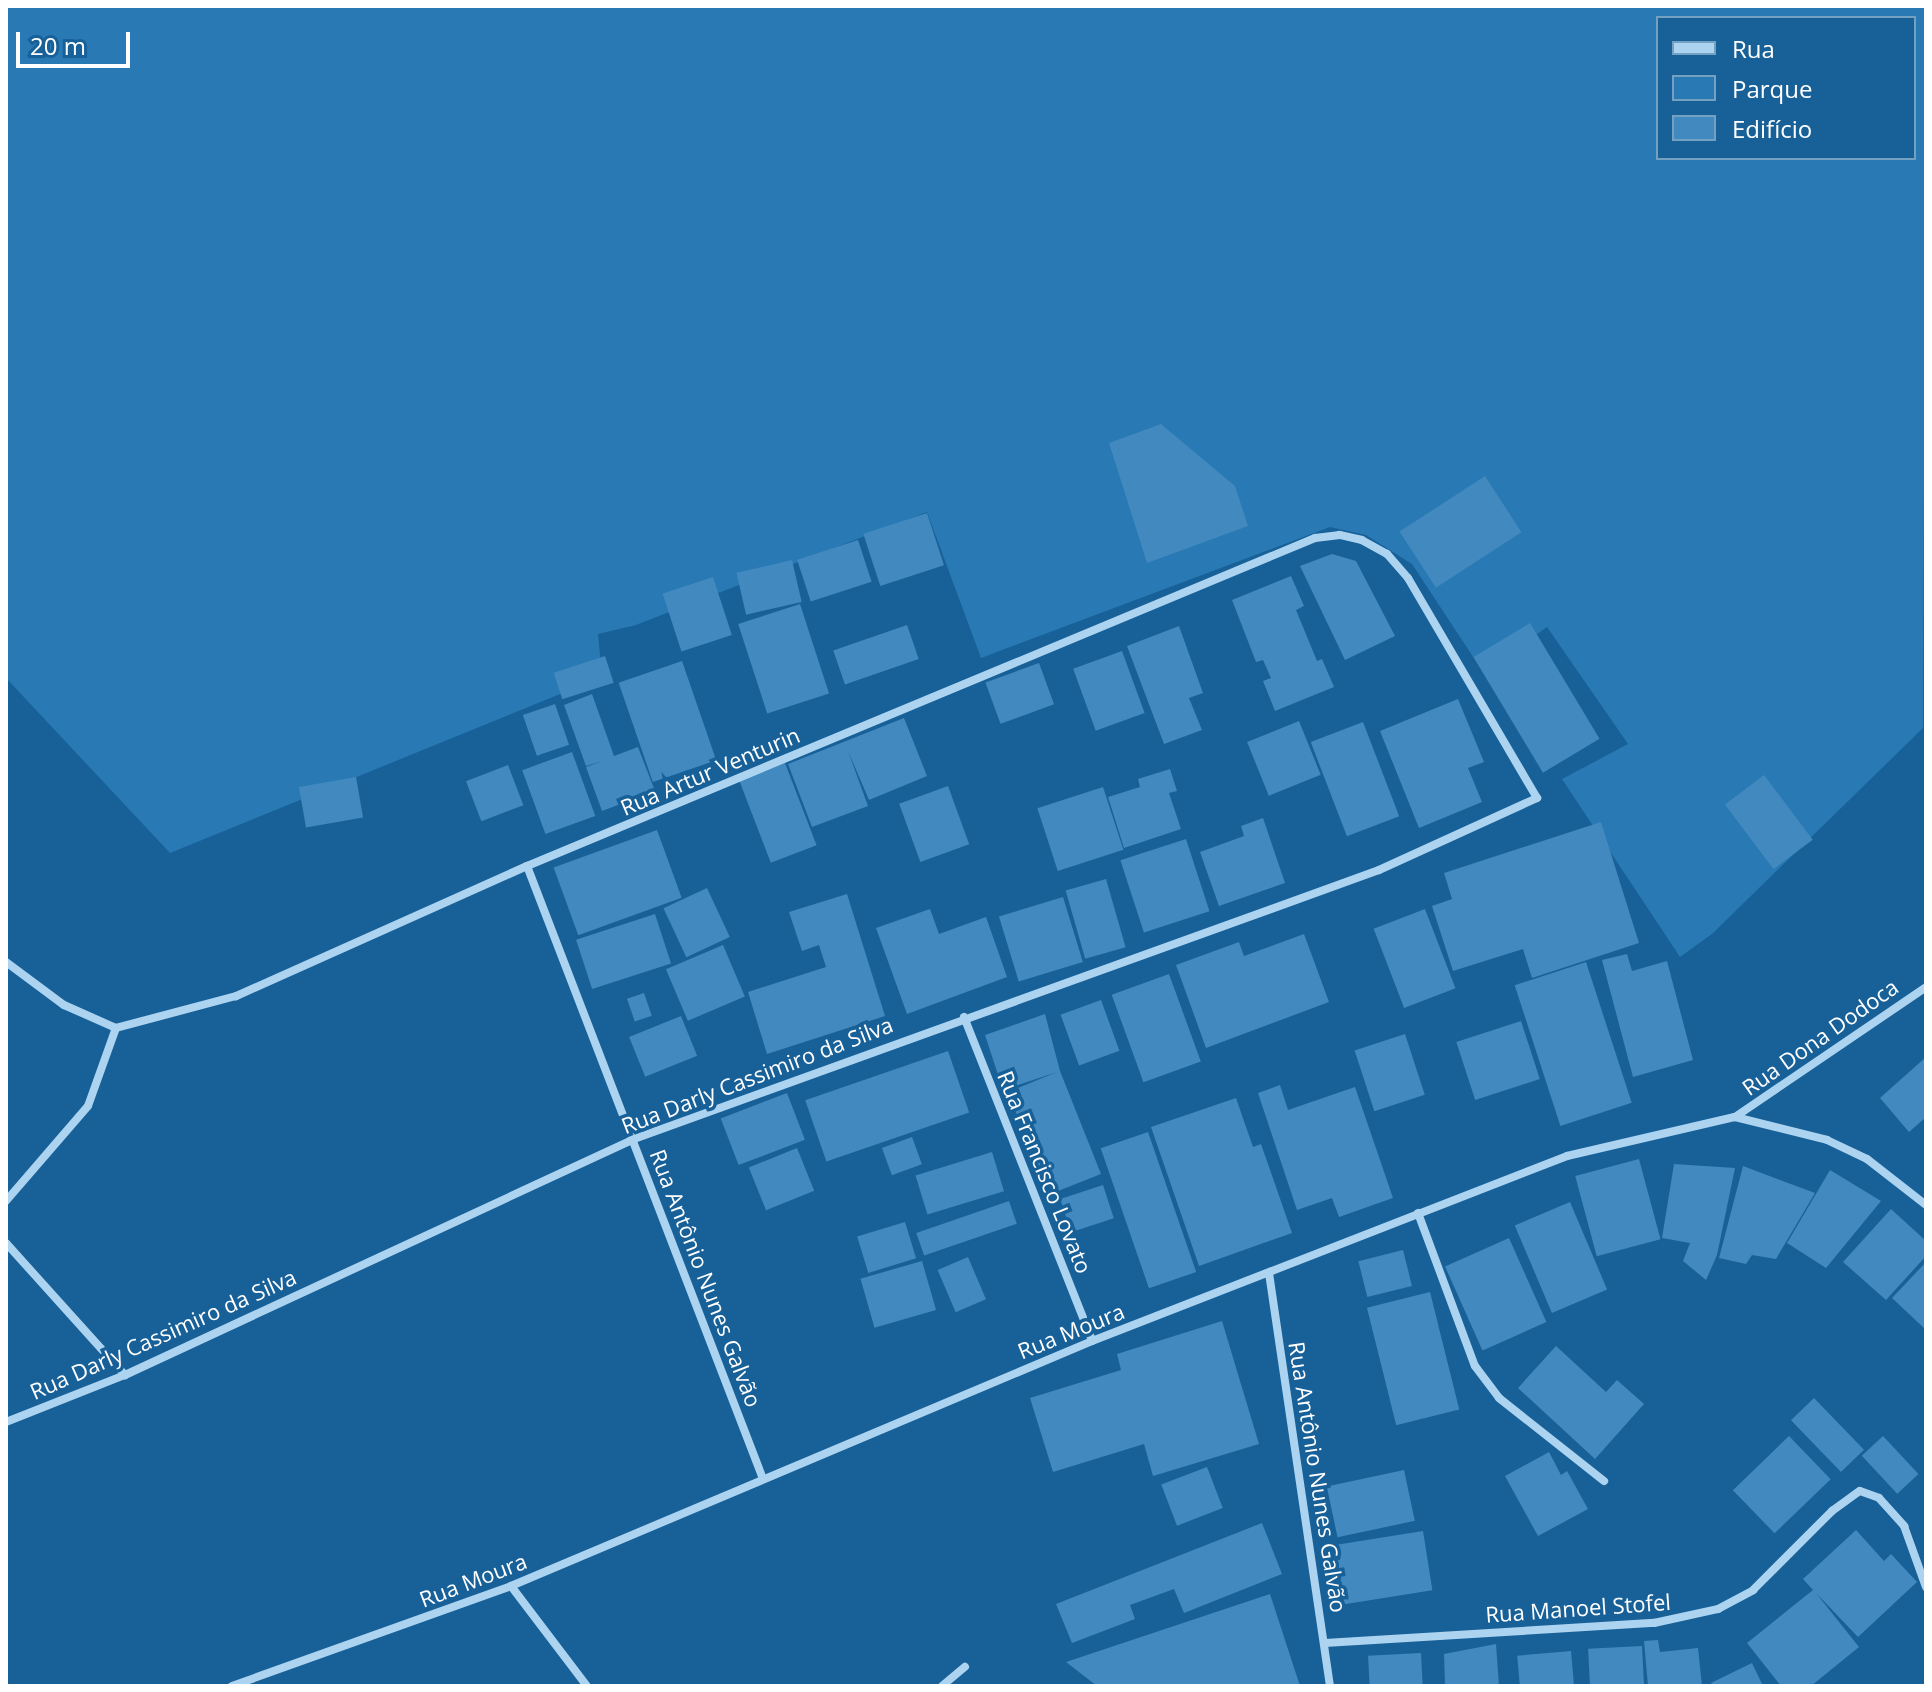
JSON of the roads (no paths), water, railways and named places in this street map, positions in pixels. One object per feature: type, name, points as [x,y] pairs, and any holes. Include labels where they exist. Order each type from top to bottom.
[{"type":"street","name":"Rua Artur Venturin","points":[[116,1028],[236,996],[527,866],[1315,538],[1340,535],[1362,540],[1387,554],[1408,578],[1537,798]]},
{"type":"street","name":"Rua Darly Cassimiro da Silva","points":[[6,1422],[125,1375],[634,1139],[964,1017],[1379,870],[1537,798]]},
{"type":"street","name":"Rua Antônio Nunes Galvão","points":[[527,866],[763,1479]]},
{"type":"street","points":[[6,962],[64,1005],[116,1028],[88,1106],[6,1201]]},
{"type":"street","name":"Rua Dona Dodoca","points":[[1735,1117],[1926,987]]},
{"type":"street","name":"Rua Francisco Lovato","points":[[964,1017],[1092,1341]]},
{"type":"street","name":"Rua Moura","points":[[232,1686],[511,1586],[1092,1341],[1567,1156],[1735,1117],[1827,1140],[1867,1159],[1926,1205]]},
{"type":"street","points":[[1418,1213],[1475,1366],[1499,1398],[1604,1481]]},
{"type":"street","points":[[6,1243],[125,1375]]},
{"type":"street","name":"Rua Antônio Nunes Galvão","points":[[1269,1273],[1330,1686]]},
{"type":"street","name":"Rua Manoel Stofel","points":[[1325,1643],[1654,1623],[1718,1609],[1753,1590],[1832,1511],[1860,1491],[1879,1498],[1904,1526],[1926,1587]]},
{"type":"street","points":[[511,1586],[587,1686]]},
{"type":"street","points":[[942,1686],[965,1667]]}]
